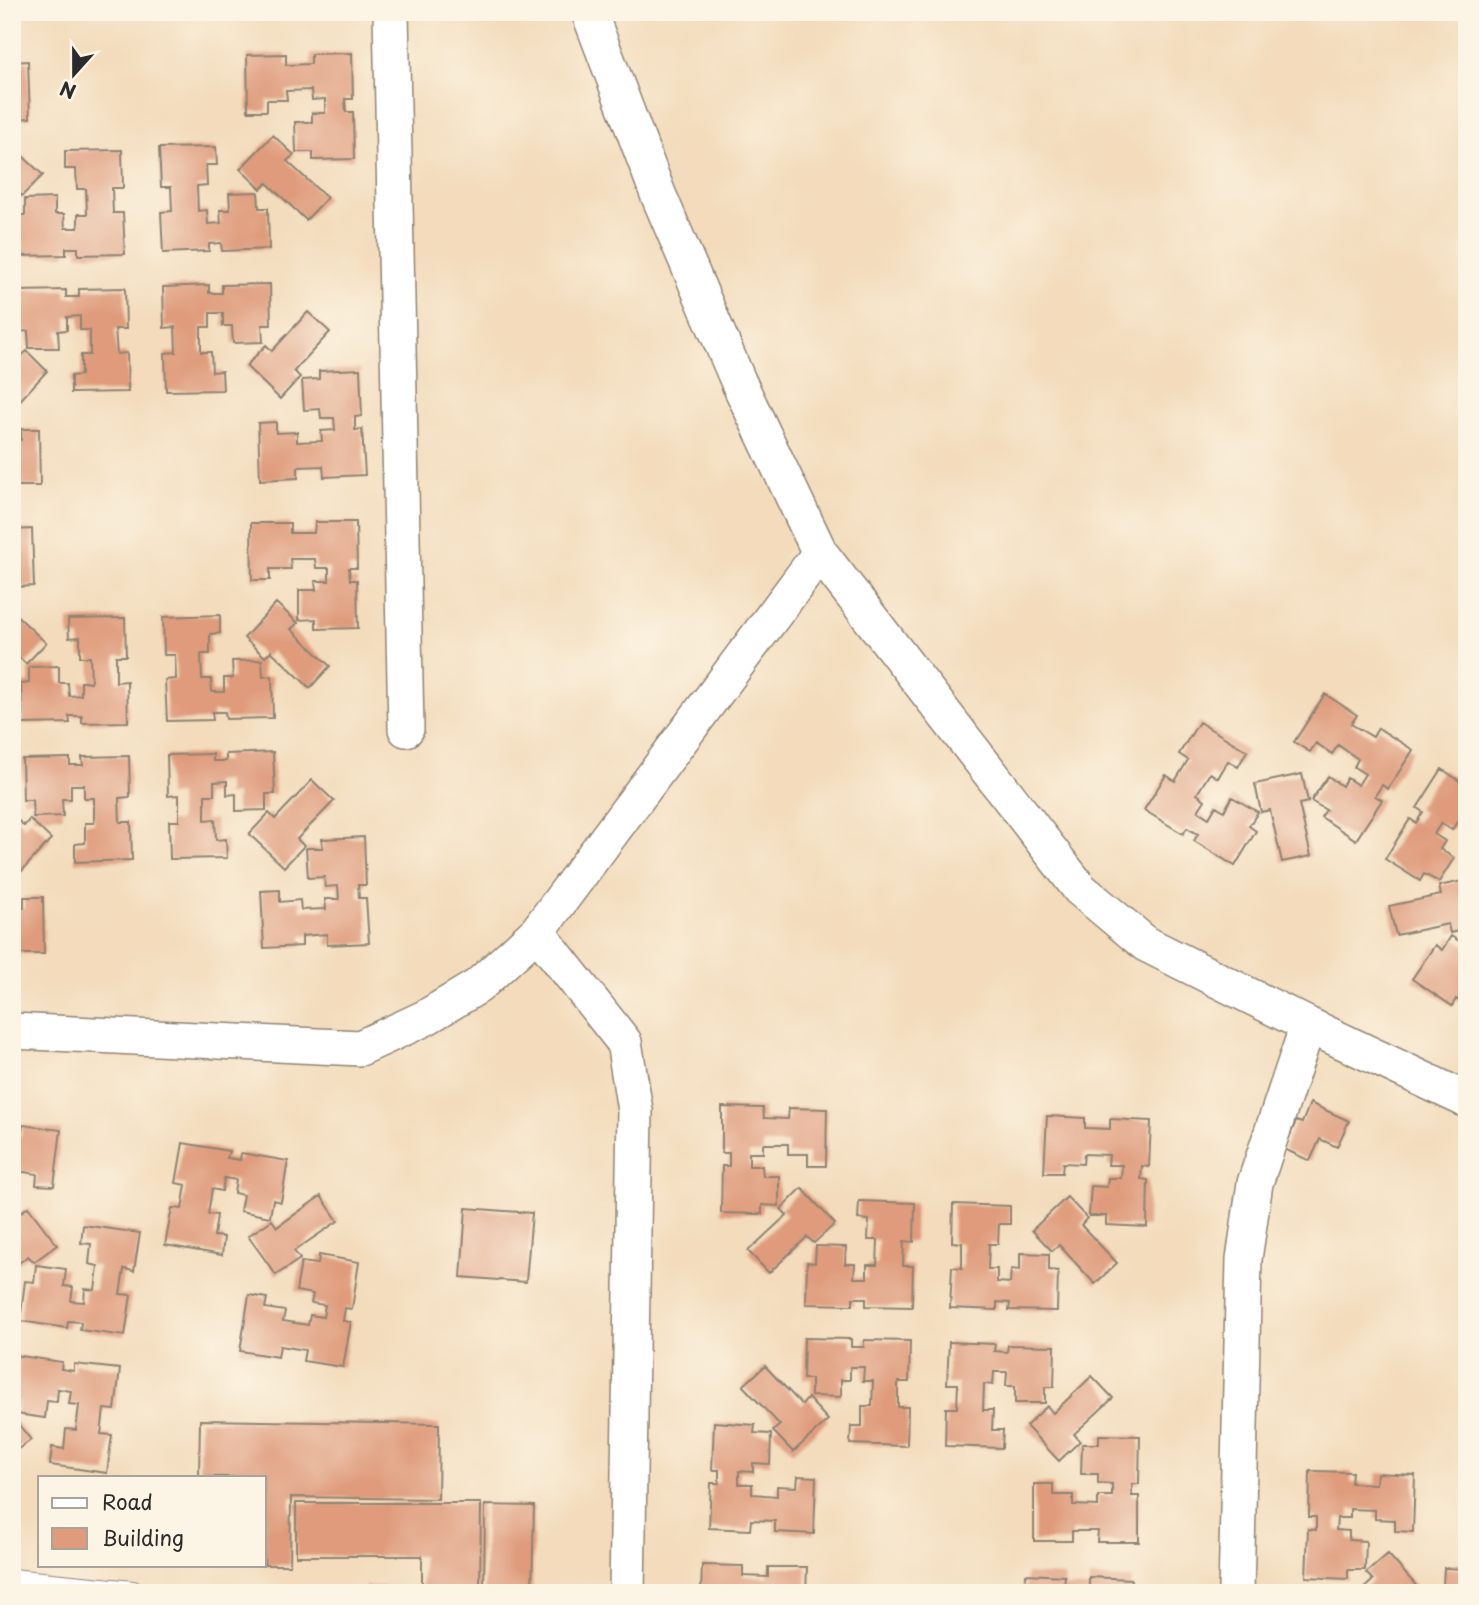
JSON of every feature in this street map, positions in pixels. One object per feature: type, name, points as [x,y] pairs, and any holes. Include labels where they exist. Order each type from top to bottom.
[{"type":"street","points":[[391,12],[406,729]]},
{"type":"street","points":[[589,12],[680,245],[739,383],[820,553],[1080,889],[1146,944],[1467,1100]]},
{"type":"street","points":[[12,1031],[360,1048],[425,1018],[478,986],[537,932],[820,553]]},
{"type":"street","points":[[537,932],[624,1042],[635,1110],[627,1593]]},
{"type":"street","points":[[1236,1593],[1244,1259],[1255,1183],[1308,1025]]},
{"type":"lane","points":[[12,1578],[133,1590],[138,1593]]},
{"type":"building","points":[[352,53],[353,99],[345,99],[346,112],[353,112],[354,159],[313,160],[313,152],[296,152],[295,122],[312,122],[312,113],[325,113],[325,99],[312,100],[311,90],[286,91],[287,100],[267,100],[267,111],[248,111],[247,55],[286,54],[286,65],[311,64],[311,54]]},
{"type":"building","points":[[28,61],[30,118],[12,119],[12,62]]},
{"type":"building","points":[[273,135],[294,155],[287,161],[327,198],[306,220],[267,183],[261,189],[240,169]]},
{"type":"building","points":[[12,146],[43,175],[22,196],[16,190],[12,194]]},
{"type":"building","points":[[216,147],[217,165],[206,165],[207,185],[197,186],[198,211],[207,210],[208,224],[221,223],[220,210],[230,210],[229,193],[258,192],[259,208],[268,208],[269,249],[222,251],[221,243],[209,244],[209,251],[163,253],[161,212],[172,211],[171,187],[161,187],[159,148]]},
{"type":"building","points":[[122,150],[123,188],[112,188],[113,213],[123,213],[125,254],[78,255],[78,248],[66,248],[66,255],[18,256],[17,215],[25,215],[25,199],[55,198],[55,214],[64,214],[65,228],[78,228],[78,214],[87,214],[86,189],[77,189],[76,169],[65,169],[65,151]]},
{"type":"building","points":[[270,284],[271,325],[262,325],[263,342],[233,343],[232,326],[223,326],[223,313],[210,313],[210,327],[201,327],[201,352],[211,352],[212,372],[222,371],[223,390],[166,391],[165,353],[176,352],[175,327],[164,328],[163,287],[209,285],[209,293],[222,293],[222,285]]},
{"type":"building","points":[[125,288],[126,329],[115,329],[117,354],[127,353],[128,392],[71,393],[71,376],[81,375],[81,355],[90,355],[90,330],[80,330],[80,316],[67,317],[67,330],[58,331],[59,348],[29,348],[28,331],[19,332],[18,291],[66,290],[66,297],[79,297],[79,289]]},
{"type":"building","points":[[308,312],[330,332],[294,371],[300,377],[280,399],[246,366],[266,345],[272,351]]},
{"type":"building","points":[[12,350],[20,357],[27,351],[47,371],[15,406],[12,404]]},
{"type":"building","points":[[360,369],[362,416],[355,417],[355,430],[362,429],[365,475],[324,477],[323,466],[298,467],[298,478],[260,480],[258,423],[276,422],[276,433],[297,432],[297,442],[322,441],[321,431],[335,430],[334,418],[321,418],[320,409],[304,410],[302,380],[319,379],[319,371]]},
{"type":"building","points":[[21,429],[39,429],[40,486],[12,486],[12,440],[21,440]]},
{"type":"building","points":[[315,522],[356,522],[357,568],[349,568],[350,580],[357,580],[358,628],[316,629],[316,619],[299,620],[299,590],[316,590],[315,581],[329,581],[329,568],[316,568],[315,559],[290,559],[291,569],[270,569],[270,580],[252,580],[251,523],[290,523],[290,533],[314,533]]},
{"type":"building","points":[[32,529],[34,586],[16,587],[15,576],[12,576],[12,530]]},
{"type":"building","points":[[276,603],[298,623],[291,629],[330,666],[310,688],[271,651],[265,657],[244,638]]},
{"type":"building","points":[[12,611],[46,643],[26,664],[20,658],[12,666]]},
{"type":"building","points":[[220,615],[220,633],[210,634],[210,654],[201,654],[202,679],[211,679],[212,692],[224,692],[224,678],[233,678],[232,661],[262,660],[263,677],[272,676],[273,718],[226,719],[225,712],[212,712],[213,720],[167,721],[165,680],[176,679],[175,655],[164,655],[163,617]]},
{"type":"building","points":[[125,618],[126,656],[116,656],[116,682],[127,681],[128,722],[82,723],[82,716],[69,716],[70,723],[22,724],[21,684],[29,683],[29,667],[59,666],[59,683],[68,683],[69,696],[81,695],[81,682],[91,682],[90,657],[80,657],[80,637],[69,638],[68,619]]},
{"type":"building","points":[[1325,694],[1357,715],[1351,724],[1373,737],[1378,728],[1413,750],[1388,789],[1382,785],[1375,796],[1382,800],[1356,840],[1321,817],[1326,810],[1311,801],[1328,776],[1342,786],[1347,778],[1358,785],[1365,774],[1354,767],[1358,759],[1338,745],[1332,754],[1316,743],[1310,752],[1294,742]]},
{"type":"building","points":[[1199,722],[1247,751],[1238,767],[1228,761],[1218,778],[1210,773],[1197,794],[1205,800],[1198,811],[1209,818],[1216,806],[1224,811],[1232,797],[1258,812],[1249,826],[1256,831],[1235,866],[1194,841],[1198,834],[1187,828],[1183,834],[1144,810],[1166,775],[1175,781],[1188,760],[1179,754]]},
{"type":"building","points":[[273,752],[275,794],[266,794],[266,810],[236,811],[236,794],[227,795],[227,781],[214,782],[214,795],[205,795],[205,820],[215,819],[216,840],[226,839],[227,858],[170,859],[169,821],[179,821],[179,795],[168,796],[167,755],[213,754],[213,761],[226,761],[226,754]]},
{"type":"building","points":[[129,756],[130,797],[119,798],[120,822],[131,822],[132,860],[75,862],[75,844],[85,843],[85,823],[94,823],[94,798],[84,798],[84,785],[71,785],[71,799],[62,799],[63,816],[33,817],[32,800],[23,800],[22,759],[70,758],[70,765],[83,765],[82,757]]},
{"type":"building","points":[[1442,769],[1467,786],[1467,828],[1457,822],[1452,830],[1441,823],[1434,834],[1445,841],[1440,849],[1454,858],[1439,882],[1424,874],[1420,881],[1385,859],[1410,819],[1416,823],[1423,812],[1417,808]]},
{"type":"building","points":[[1302,774],[1308,802],[1299,804],[1311,856],[1282,862],[1270,810],[1261,812],[1255,784]]},
{"type":"building","points":[[312,780],[334,801],[297,839],[304,846],[284,867],[249,834],[269,813],[275,819]]},
{"type":"building","points":[[12,815],[24,826],[30,819],[51,839],[19,874],[12,868]]},
{"type":"building","points":[[364,837],[366,885],[358,885],[359,898],[366,898],[369,943],[327,945],[327,934],[302,936],[302,946],[264,948],[261,891],[280,890],[280,902],[300,900],[301,910],[326,909],[325,899],[339,899],[338,886],[325,887],[324,877],[308,878],[306,848],[323,848],[322,839]]},
{"type":"building","points":[[1467,880],[1467,929],[1450,933],[1448,924],[1396,935],[1389,906],[1441,895],[1439,886]]},
{"type":"building","points":[[24,897],[43,897],[44,954],[12,954],[12,908],[24,908]]},
{"type":"building","points":[[1451,936],[1467,946],[1467,1006],[1456,999],[1452,1006],[1412,979],[1435,945],[1442,950]]},
{"type":"building","points":[[1310,1103],[1349,1121],[1337,1147],[1320,1139],[1310,1161],[1284,1149],[1296,1121],[1302,1123]]},
{"type":"building","points":[[722,1107],[763,1108],[764,1118],[788,1119],[789,1108],[827,1109],[826,1166],[808,1166],[808,1154],[788,1154],[788,1144],[763,1144],[763,1153],[749,1153],[749,1166],[762,1166],[763,1176],[779,1176],[779,1206],[762,1205],[762,1214],[721,1213],[722,1166],[729,1166],[729,1153],[722,1153]]},
{"type":"building","points":[[1047,1116],[1085,1118],[1085,1128],[1110,1129],[1110,1119],[1151,1121],[1149,1167],[1142,1166],[1141,1179],[1148,1180],[1147,1227],[1106,1225],[1106,1216],[1089,1216],[1091,1186],[1107,1187],[1108,1178],[1121,1178],[1122,1165],[1108,1165],[1109,1155],[1084,1154],[1083,1164],[1063,1163],[1062,1173],[1044,1173]]},
{"type":"building","points":[[23,1125],[61,1130],[54,1186],[36,1185],[37,1174],[17,1171],[19,1162],[12,1161],[12,1135],[21,1136]]},
{"type":"building","points":[[183,1143],[229,1151],[227,1158],[240,1160],[241,1153],[288,1161],[281,1202],[273,1200],[270,1217],[240,1211],[243,1195],[234,1193],[236,1180],[224,1178],[222,1191],[212,1189],[208,1214],[217,1215],[214,1236],[224,1237],[222,1255],[165,1245],[172,1208],[182,1209],[186,1185],[176,1183]]},
{"type":"building","points":[[802,1188],[835,1224],[814,1243],[807,1237],[769,1273],[748,1251],[787,1215],[781,1209]]},
{"type":"building","points":[[321,1196],[338,1221],[294,1251],[300,1259],[276,1275],[248,1236],[272,1220],[277,1227]]},
{"type":"building","points":[[1067,1197],[1087,1218],[1081,1225],[1117,1263],[1095,1284],[1059,1245],[1052,1251],[1032,1230]]},
{"type":"building","points":[[859,1201],[915,1203],[914,1242],[904,1241],[903,1266],[913,1266],[912,1307],[866,1306],[866,1298],[853,1298],[853,1305],[806,1304],[807,1262],[815,1263],[816,1246],[846,1247],[845,1264],[855,1264],[854,1278],[867,1278],[867,1265],[877,1265],[878,1240],[868,1240],[869,1220],[858,1219]]},
{"type":"building","points":[[953,1204],[1010,1206],[1010,1224],[999,1224],[998,1244],[989,1244],[988,1269],[997,1269],[997,1282],[1010,1283],[1011,1269],[1020,1270],[1020,1253],[1049,1254],[1049,1270],[1058,1271],[1057,1311],[1009,1310],[1010,1303],[997,1302],[997,1310],[950,1308],[952,1267],[962,1268],[962,1243],[952,1242]]},
{"type":"building","points":[[28,1207],[57,1245],[34,1262],[28,1256],[12,1268],[12,1219]]},
{"type":"building","points":[[466,1208],[532,1213],[526,1282],[461,1277]]},
{"type":"building","points":[[83,1225],[140,1233],[134,1271],[124,1269],[120,1294],[131,1295],[125,1336],[80,1330],[81,1322],[68,1321],[67,1328],[20,1321],[25,1281],[34,1282],[36,1265],[66,1269],[64,1286],[73,1287],[71,1301],[84,1302],[85,1289],[95,1290],[98,1266],[89,1264],[91,1244],[81,1243]]},
{"type":"building","points":[[319,1255],[359,1262],[352,1309],[345,1308],[343,1321],[351,1322],[343,1367],[303,1361],[305,1350],[280,1346],[278,1357],[240,1351],[249,1295],[267,1298],[265,1308],[285,1311],[283,1321],[308,1325],[310,1315],[323,1317],[325,1305],[311,1303],[313,1294],[296,1291],[301,1262],[318,1264]]},
{"type":"building","points":[[804,1338],[851,1339],[851,1347],[864,1347],[864,1340],[910,1341],[909,1382],[898,1382],[898,1407],[908,1407],[907,1446],[850,1444],[851,1426],[862,1426],[862,1406],[872,1406],[873,1381],[863,1381],[864,1367],[850,1367],[850,1380],[841,1380],[841,1397],[811,1396],[811,1379],[803,1379]]},
{"type":"building","points":[[949,1342],[995,1344],[994,1351],[1007,1352],[1008,1345],[1055,1346],[1054,1387],[1045,1387],[1045,1403],[1015,1403],[1015,1386],[1006,1386],[1007,1372],[994,1372],[993,1385],[984,1384],[983,1410],[993,1410],[992,1430],[1003,1430],[1002,1448],[945,1446],[946,1408],[957,1408],[958,1384],[947,1384]]},
{"type":"building","points":[[14,1355],[62,1362],[61,1369],[74,1371],[74,1364],[120,1369],[115,1410],[104,1409],[101,1434],[112,1435],[107,1473],[50,1465],[52,1447],[64,1449],[66,1429],[76,1430],[79,1405],[69,1404],[71,1391],[58,1389],[57,1402],[47,1401],[45,1418],[16,1414],[18,1397],[12,1396]]},
{"type":"building","points":[[765,1366],[802,1405],[808,1398],[828,1420],[793,1452],[773,1431],[780,1425],[743,1386]]},
{"type":"building","points":[[1092,1376],[1113,1398],[1074,1434],[1080,1441],[1059,1461],[1026,1426],[1047,1406],[1053,1413]]},
{"type":"building","points":[[12,1416],[31,1440],[12,1453]]},
{"type":"building","points":[[200,1420],[439,1424],[438,1499],[291,1497],[290,1565],[266,1565],[266,1476],[199,1476]]},
{"type":"building","points":[[714,1422],[755,1425],[754,1433],[771,1434],[770,1464],[753,1463],[753,1472],[739,1471],[739,1484],[752,1484],[752,1494],[777,1496],[777,1486],[797,1487],[798,1476],[816,1477],[814,1534],[775,1532],[775,1521],[751,1520],[750,1530],[709,1528],[711,1483],[719,1483],[719,1470],[712,1470]]},
{"type":"building","points":[[1099,1435],[1140,1436],[1139,1484],[1132,1484],[1132,1496],[1139,1496],[1139,1542],[1097,1542],[1098,1531],[1072,1531],[1072,1541],[1034,1541],[1034,1484],[1053,1484],[1053,1495],[1073,1495],[1073,1505],[1098,1506],[1098,1496],[1112,1496],[1112,1484],[1098,1483],[1098,1474],[1081,1474],[1082,1444],[1099,1444]]},
{"type":"building","points":[[1310,1471],[1352,1472],[1351,1483],[1376,1484],[1377,1473],[1415,1475],[1413,1532],[1395,1531],[1395,1520],[1375,1519],[1375,1510],[1350,1509],[1350,1518],[1337,1518],[1336,1530],[1349,1531],[1349,1540],[1366,1541],[1365,1570],[1348,1570],[1348,1579],[1306,1577],[1308,1529],[1316,1530],[1316,1517],[1309,1517]]},
{"type":"building","points":[[296,1503],[481,1503],[480,1593],[422,1593],[422,1556],[296,1556]]},
{"type":"building","points":[[485,1505],[534,1506],[532,1593],[484,1593]]},
{"type":"building","points":[[1388,1554],[1420,1590],[1417,1593],[1359,1593],[1373,1580],[1366,1573]]},
{"type":"building","points":[[702,1565],[743,1566],[743,1576],[768,1577],[768,1567],[807,1567],[806,1593],[701,1593]]},
{"type":"building","points":[[1444,1568],[1467,1569],[1467,1593],[1454,1593],[1454,1587],[1443,1586]]},
{"type":"building","points":[[1026,1574],[1065,1576],[1064,1587],[1089,1588],[1089,1577],[1131,1579],[1130,1593],[1025,1593]]},
{"type":"building","points":[[365,1586],[410,1588],[410,1593],[365,1593]]}]
